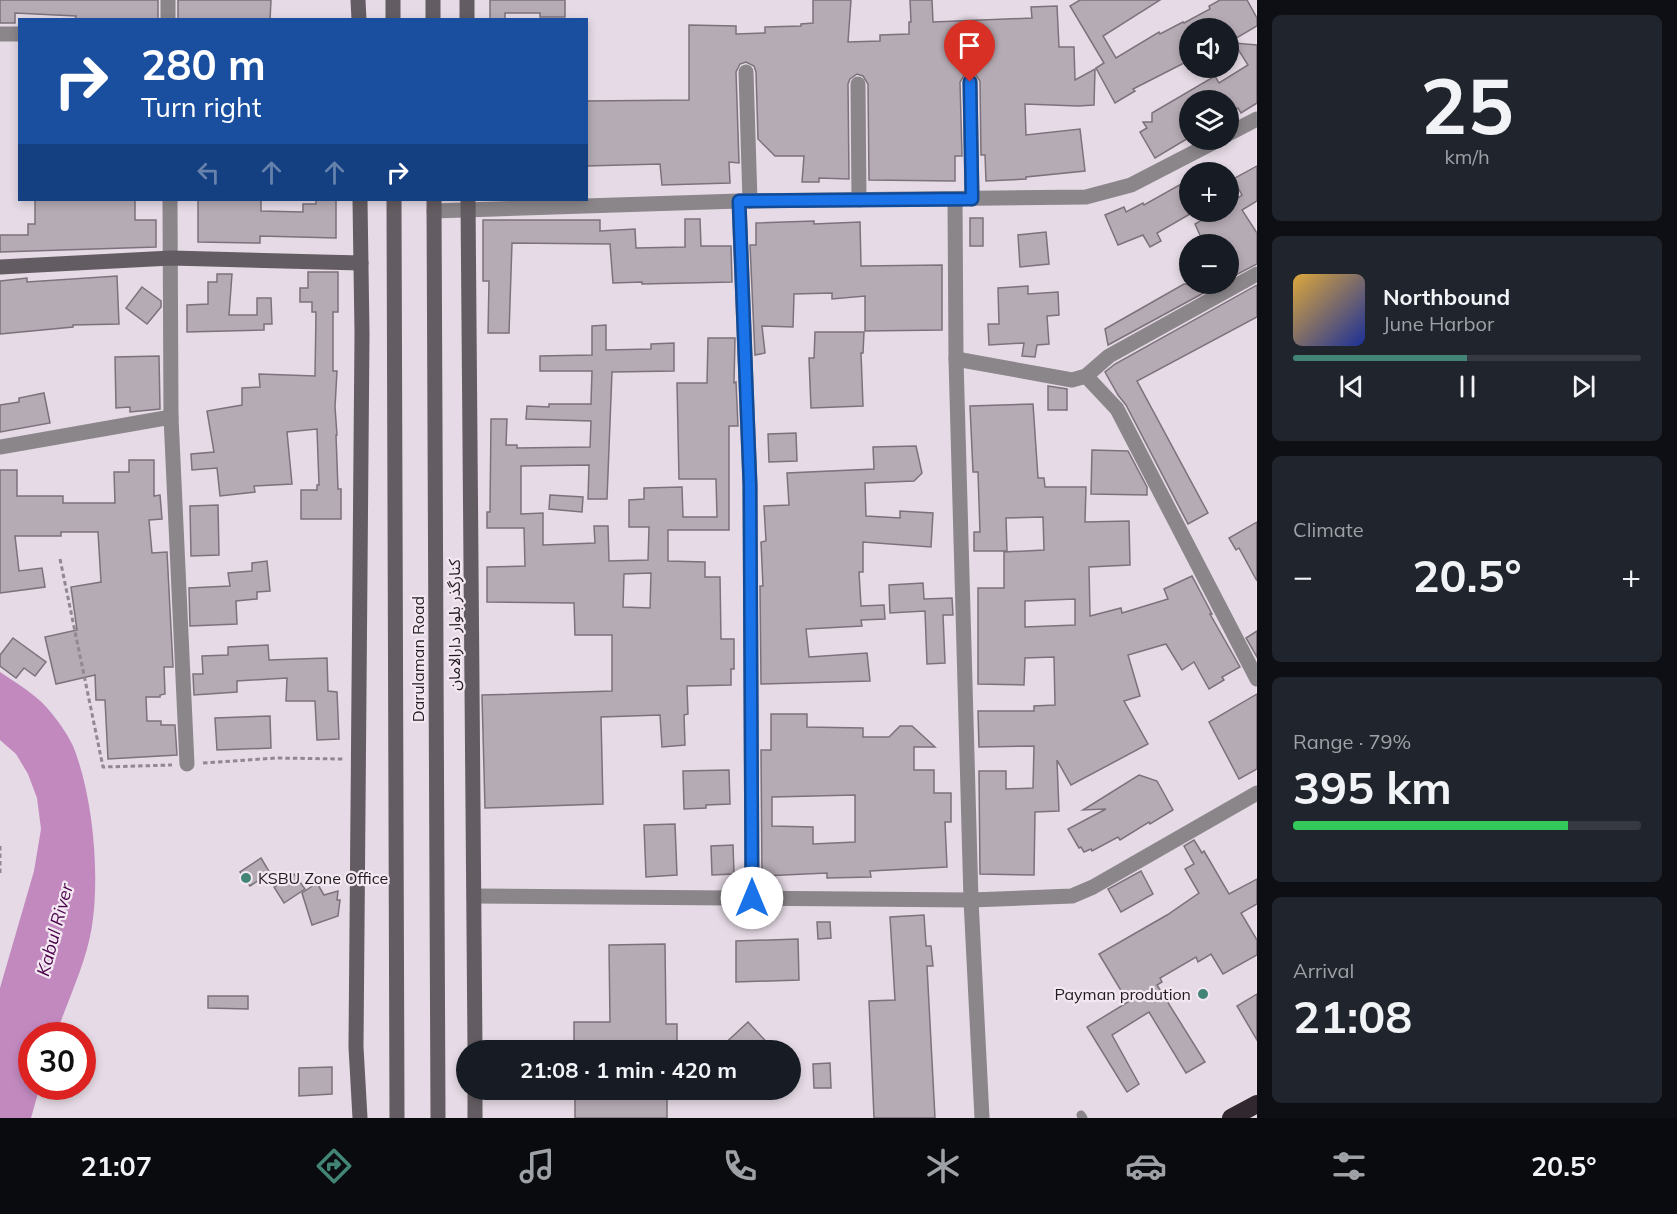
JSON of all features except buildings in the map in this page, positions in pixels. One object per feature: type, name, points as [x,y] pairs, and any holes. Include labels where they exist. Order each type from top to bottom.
[{"type":"highway","points":[[1231,1118],[1257,1104]]},
{"type":"street","points":[[168,0],[168,18]]},
{"type":"street","points":[[358,0],[358,18]]},
{"type":"street","points":[[393,0],[393,18]]},
{"type":"street","points":[[433,0],[433,18]]},
{"type":"street","points":[[467,0],[467,18]]},
{"type":"street","points":[[0,34],[18,34]]},
{"type":"street","points":[[746,72],[745,201],[750,485],[752,898]]},
{"type":"street","points":[[970,82],[972,199]]},
{"type":"street","points":[[858,84],[859,200]]},
{"type":"street","points":[[1239,128],[1257,119]]},
{"type":"street","points":[[434,206],[1086,197],[1131,186],[1199,150]]},
{"type":"street","points":[[955,199],[956,358],[971,900],[982,1118]]},
{"type":"street","points":[[170,201],[171,417],[187,764]]},
{"type":"street","points":[[360,201],[362,333],[360,759],[356,1047],[360,1118]]},
{"type":"street","name":"Darulaman Road","points":[[394,201],[397,1118]]},
{"type":"street","name":"کنارگذر بلوار دارالامان","points":[[468,205],[475,1040]]},
{"type":"street","name":"Darulaman Road","points":[[434,206],[438,1118]]},
{"type":"street","points":[[0,267],[171,258],[361,263]]},
{"type":"street","points":[[956,358],[1072,380],[1086,376],[1109,356],[1257,274]]},
{"type":"street","points":[[1086,376],[1117,409],[1257,679]]},
{"type":"street","points":[[0,447],[171,417]]},
{"type":"street","points":[[474,896],[971,900],[1072,896],[1093,887],[1257,793]]},
{"type":"street","points":[[475,1100],[475,1118]]},
{"type":"path","points":[[60,559],[103,767],[276,758],[360,759]]},
{"type":"path","points":[[0,846],[0,874]]},
{"type":"water","name":"Kabul River","points":[[0,672],[41,702],[71,742],[86,787],[95,859],[92,926],[81,968],[61,1022],[18,1022],[18,1100],[36,1100],[31,1118],[0,1118],[0,988],[34,871],[41,829],[37,798],[28,774],[16,754],[0,740]]},
{"type":"place","name":"KSBU Zone Office","points":[[246,878]]},
{"type":"place","name":"Payman prodution","points":[[1203,994]]},
{"type":"route","points":[[752,898],[750,485],[739,201],[972,199],[970,82]]}]
